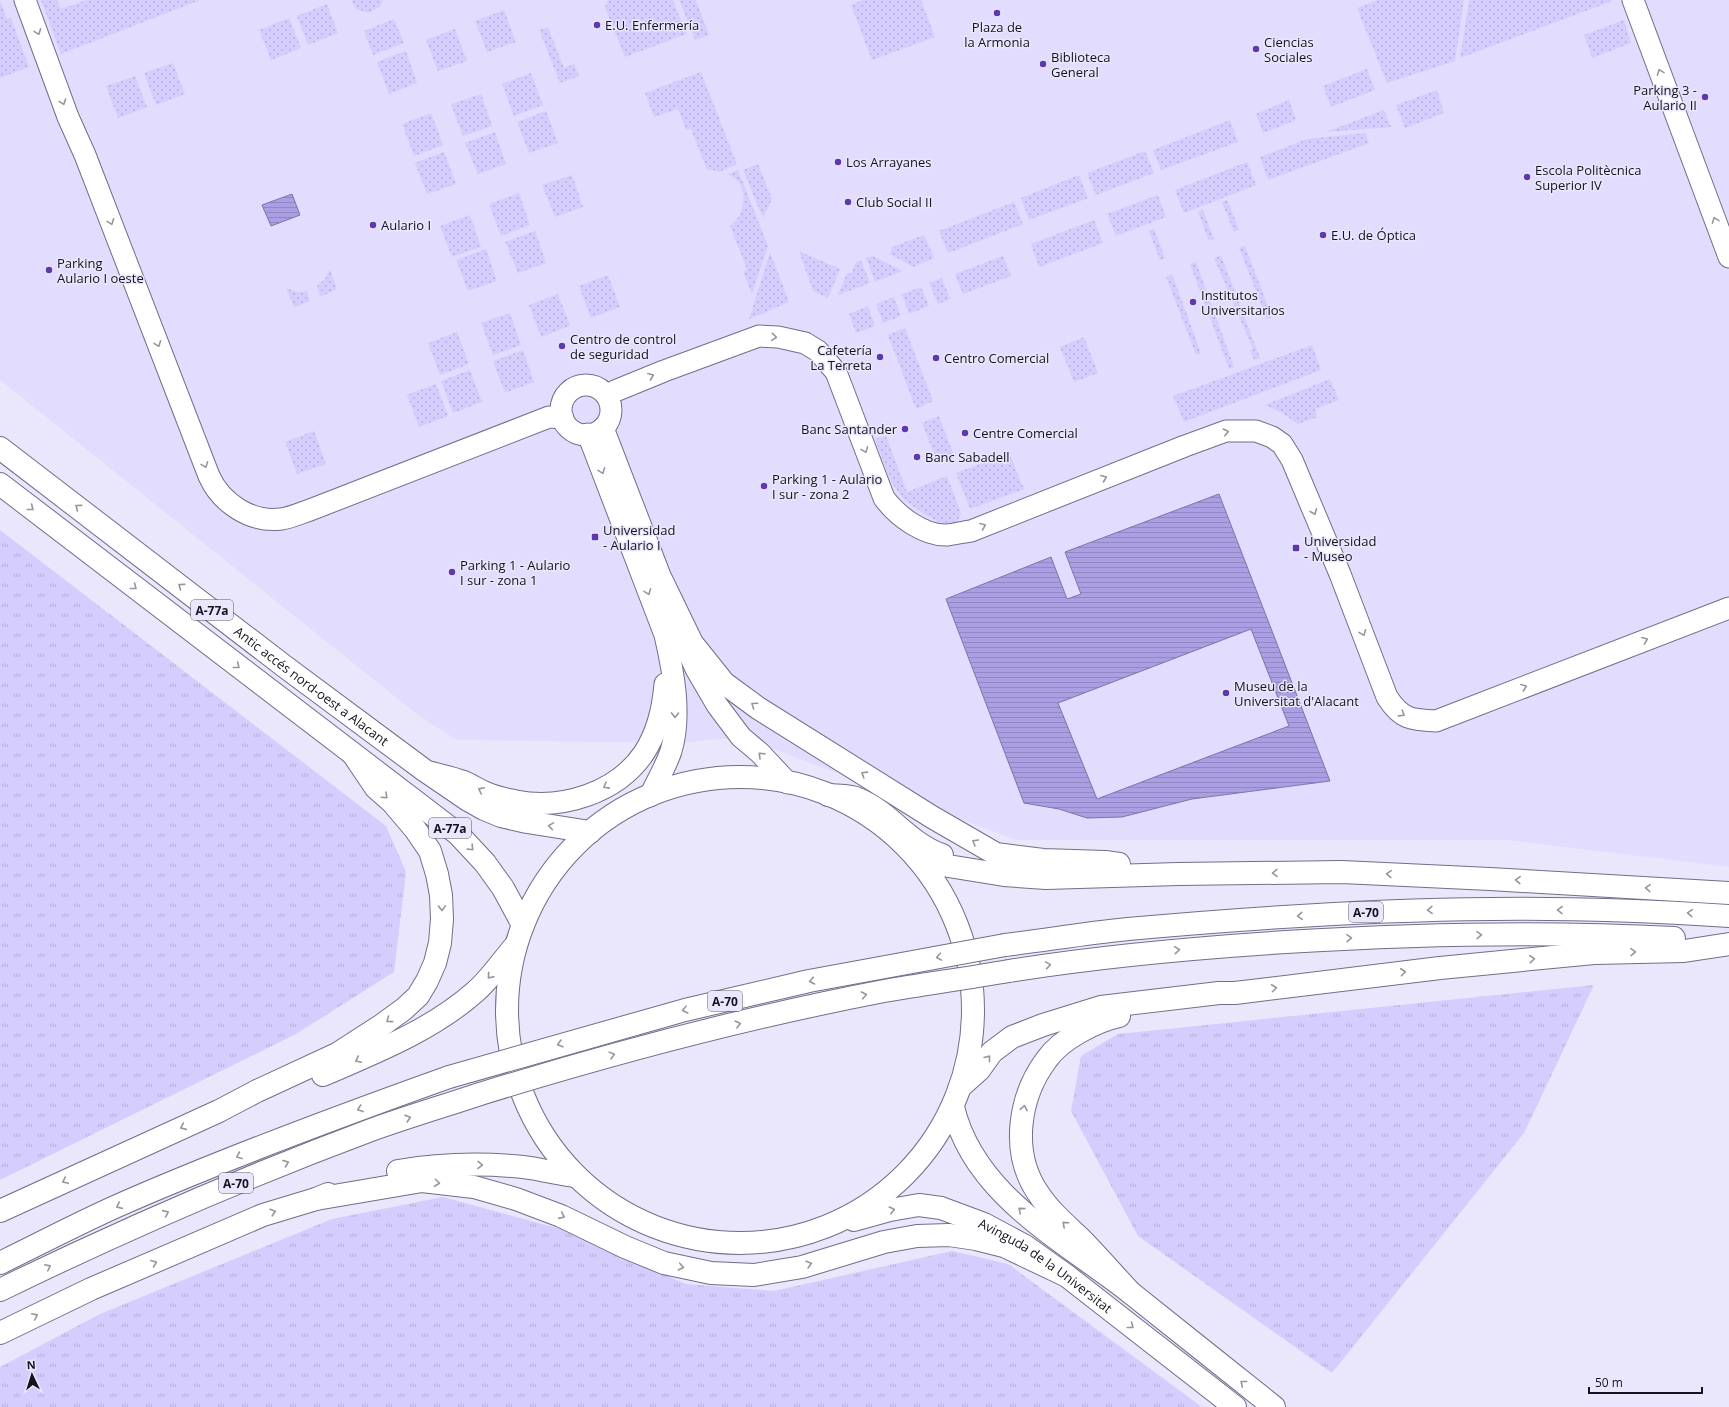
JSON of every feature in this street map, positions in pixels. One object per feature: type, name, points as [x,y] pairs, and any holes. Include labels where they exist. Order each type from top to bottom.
[{"type":"main road","name":"Antic accés nord-oest a Alacant","points":[[0,448],[284,666],[424,770],[484,809],[527,822],[590,832]]},
{"type":"main road","name":"A-77a","points":[[0,484],[458,834],[485,863],[503,888],[523,925]]},
{"type":"main road","points":[[662,581],[692,643],[724,683],[758,708],[932,817],[996,854],[1044,860],[1105,862],[1178,874]]},
{"type":"main road","points":[[0,1212],[219,1111],[337,1054],[382,1025],[404,1009],[418,996],[435,963],[440,943],[442,919],[441,895],[437,874],[430,852],[415,829],[392,802],[376,788],[354,754]]},
{"type":"main road","points":[[729,778],[762,779],[788,783],[828,795],[861,812],[886,829],[916,857],[938,887],[952,913],[969,963],[974,1014],[971,1044],[961,1086],[953,1107],[940,1131],[911,1169],[886,1193],[828,1227],[804,1235],[773,1241],[744,1244],[713,1242],[658,1229],[620,1211],[575,1176],[546,1140],[534,1121],[522,1095],[514,1071],[507,1034],[506,1006],[509,977],[515,946],[523,925],[537,896],[554,870],[569,852],[590,832],[634,803],[650,796],[696,782],[729,778]]},
{"type":"main road","points":[[828,795],[857,798],[887,816],[913,840],[932,851],[958,860],[1015,868],[1045,870],[1178,874]]},
{"type":"main road","points":[[916,857],[936,864],[1004,875],[1046,878],[1178,874],[1342,872],[1729,893]]},
{"type":"main road","name":"A-70","points":[[0,1263],[116,1207],[194,1174],[294,1134],[449,1077],[685,1010],[809,981],[1005,945],[1127,929],[1332,914],[1493,909],[1636,910],[1729,916]]},
{"type":"main road","name":"A-70","points":[[0,1290],[106,1239],[274,1168],[373,1130],[480,1094],[622,1052],[748,1021],[885,991],[1067,962],[1181,949],[1351,938],[1525,934],[1620,935],[1729,941]]},
{"type":"main road","points":[[961,1086],[978,1070],[992,1052],[1012,1037],[1042,1025],[1101,1007],[1219,993],[1235,993],[1448,967],[1594,953],[1684,951],[1729,944]]},
{"type":"main road","points":[[219,1111],[258,1099],[319,1076],[419,1031],[448,1013],[476,991],[515,946]]},
{"type":"main road","points":[[1131,1293],[1079,1237],[1056,1217],[1037,1192],[1027,1170],[1021,1144],[1022,1118],[1026,1100],[1033,1081],[1048,1057],[1068,1040],[1092,1026],[1115,1017],[1138,1011],[1219,999],[1235,993]]},
{"type":"main road","name":"Avinguda de la Universitat","points":[[953,1107],[956,1120],[968,1149],[984,1173],[1006,1197],[1032,1219],[1131,1293],[1274,1407]]},
{"type":"main road","points":[[0,1333],[91,1289],[263,1215],[316,1199],[365,1178],[430,1166],[478,1165],[524,1167],[575,1176]]},
{"type":"main road","points":[[316,1199],[422,1181],[474,1187],[516,1199],[561,1216],[625,1247],[664,1263],[711,1273],[754,1275],[802,1267],[884,1242],[917,1236],[948,1235],[976,1238],[1004,1246],[1067,1276]]},
{"type":"main road","name":"Avinguda de la Universitat","points":[[828,1227],[890,1210],[919,1205],[941,1208],[984,1224],[1025,1246],[1067,1276],[1235,1407]]},
{"type":"street","points":[[25,0],[68,117],[90,168],[206,469],[213,486],[221,497],[247,515],[280,519],[310,510],[558,413],[565,396],[577,387],[592,386],[604,393],[611,408],[610,416],[595,431],[580,433],[573,430],[558,413]]},
{"type":"street","points":[[1633,0],[1729,257]]},
{"type":"street","points":[[604,393],[627,387],[664,371],[759,336],[778,337],[805,343],[818,351],[836,372],[886,502],[905,519],[928,532],[946,535],[971,531],[1226,431],[1256,432],[1272,437],[1282,444],[1292,460],[1340,574],[1387,697],[1394,709],[1402,715],[1414,720],[1436,720],[1729,608]]},
{"type":"street","points":[[595,431],[662,581],[673,618],[696,669],[717,705],[741,737],[760,753],[788,783]]},
{"type":"street","points":[[595,431],[665,635],[676,691],[675,732],[671,751],[650,796]]},
{"type":"street","points":[[424,770],[462,781],[487,793],[517,801],[547,803],[567,801],[585,796],[608,786],[626,772],[643,754],[656,730],[664,698],[666,671],[665,635]]},
{"type":"shaded area","points":[[0,0],[1729,0],[1729,867],[1508,840],[1016,840],[741,737],[679,743],[457,740],[422,718],[0,380]]},
{"type":"shaded area","points":[[292,194],[300,215],[271,226],[262,205]]},
{"type":"shaded area","points":[[1219,494],[1330,781],[1192,799],[1122,817],[1087,818],[1059,809],[1024,803],[946,599],[1051,557],[1067,599],[1081,594],[1065,552]],"holes":[[[1251,629],[1289,726],[1097,799],[1058,703]]]},
{"type":"green space","points":[[0,0],[7,19],[11,18],[29,67],[0,78]]},
{"type":"green space","points":[[41,0],[57,0],[61,9],[87,0],[200,0],[61,54]]},
{"type":"green space","points":[[351,0],[383,0],[380,7],[368,13],[356,9]]},
{"type":"green space","points":[[608,0],[673,0],[686,34],[625,57],[605,8]]},
{"type":"green space","points":[[679,0],[696,0],[709,35],[695,40]]},
{"type":"green space","points":[[863,0],[921,0],[935,37],[872,60],[851,5]]},
{"type":"green space","points":[[1378,0],[1464,0],[1455,61],[1387,83],[1357,8]]},
{"type":"green space","points":[[1469,0],[1611,0],[1612,1],[1460,58]]},
{"type":"green space","points":[[327,4],[338,33],[308,45],[297,16]]},
{"type":"green space","points":[[504,10],[516,42],[487,52],[475,21]]},
{"type":"green space","points":[[289,18],[301,48],[271,60],[259,30]]},
{"type":"green space","points":[[394,19],[404,43],[373,55],[364,31]]},
{"type":"green space","points":[[1624,20],[1631,43],[1592,58],[1584,35]]},
{"type":"green space","points":[[548,27],[564,68],[574,64],[579,76],[560,83],[539,30]]},
{"type":"green space","points":[[455,29],[467,61],[438,71],[426,40]]},
{"type":"green space","points":[[406,51],[417,83],[389,94],[377,62]]},
{"type":"green space","points":[[173,63],[185,94],[156,105],[144,73]]},
{"type":"green space","points":[[1367,69],[1375,90],[1331,107],[1323,86]]},
{"type":"green space","points":[[701,72],[737,164],[719,172],[707,170],[691,129],[686,130],[678,109],[654,117],[645,93]]},
{"type":"green space","points":[[531,73],[543,105],[514,116],[502,84]]},
{"type":"green space","points":[[135,76],[147,107],[118,118],[106,86]]},
{"type":"green space","points":[[1437,90],[1444,113],[1405,128],[1396,105]]},
{"type":"green space","points":[[481,94],[492,126],[463,136],[451,104]]},
{"type":"green space","points":[[1289,100],[1296,120],[1263,133],[1256,114]]},
{"type":"green space","points":[[1384,110],[1391,127],[1326,132]]},
{"type":"green space","points":[[546,111],[558,143],[529,153],[517,122]]},
{"type":"green space","points":[[431,113],[443,145],[414,156],[402,124]]},
{"type":"green space","points":[[1230,120],[1238,142],[1161,170],[1153,150]]},
{"type":"green space","points":[[495,132],[506,164],[478,174],[465,143]]},
{"type":"green space","points":[[1365,133],[1369,143],[1268,180],[1260,157],[1307,139]]},
{"type":"green space","points":[[1145,151],[1154,173],[1096,195],[1087,173]]},
{"type":"green space","points":[[444,152],[456,184],[427,194],[415,163]]},
{"type":"green space","points":[[1247,162],[1256,185],[1184,213],[1175,190]]},
{"type":"green space","points":[[758,164],[772,199],[763,218],[743,170]]},
{"type":"green space","points":[[738,170],[768,246],[752,294],[743,272],[747,269],[730,226],[738,218],[744,200],[742,187],[739,182],[728,174]]},
{"type":"green space","points":[[572,175],[583,207],[555,217],[542,185]]},
{"type":"green space","points":[[1079,175],[1088,198],[1029,220],[1021,198]]},
{"type":"green space","points":[[519,193],[530,225],[501,236],[489,204]]},
{"type":"green space","points":[[1158,195],[1166,217],[1116,236],[1107,214]]},
{"type":"green space","points":[[1227,200],[1239,229],[1234,232],[1222,202]]},
{"type":"green space","points":[[1014,202],[1023,224],[948,253],[939,231]]},
{"type":"green space","points":[[1203,210],[1214,239],[1209,241],[1198,212]]},
{"type":"green space","points":[[470,215],[481,247],[452,257],[440,226]]},
{"type":"green space","points":[[1094,220],[1103,243],[1039,267],[1031,244]]},
{"type":"green space","points":[[1154,229],[1165,258],[1160,260],[1149,231]]},
{"type":"green space","points":[[535,231],[546,263],[518,273],[505,242]]},
{"type":"green space","points":[[924,235],[934,258],[913,267],[890,254],[892,247]]},
{"type":"green space","points":[[1245,246],[1272,317],[1267,319],[1239,248]]},
{"type":"green space","points":[[486,249],[497,281],[468,291],[456,260]]},
{"type":"green space","points":[[799,251],[840,269],[828,298],[813,291]]},
{"type":"green space","points":[[770,252],[789,302],[749,319]]},
{"type":"green space","points":[[1221,255],[1260,358],[1254,360],[1250,350],[1253,349],[1214,258]]},
{"type":"green space","points":[[873,256],[902,271],[875,282],[866,258]]},
{"type":"green space","points":[[1003,256],[1011,276],[963,294],[955,274]]},
{"type":"green space","points":[[861,260],[870,283],[838,295],[847,273],[851,274],[856,262]]},
{"type":"green space","points":[[1196,262],[1234,367],[1229,369],[1190,264]]},
{"type":"green space","points":[[330,269],[337,289],[320,297],[317,286],[325,279]]},
{"type":"green space","points":[[1172,274],[1201,353],[1196,355],[1166,277]]},
{"type":"green space","points":[[608,275],[620,307],[591,318],[579,286]]},
{"type":"green space","points":[[942,278],[950,299],[938,304],[929,283]]},
{"type":"green space","points":[[921,287],[929,306],[909,314],[902,294]]},
{"type":"green space","points":[[286,288],[297,292],[307,291],[310,301],[294,307]]},
{"type":"green space","points":[[558,294],[570,326],[541,337],[529,305]]},
{"type":"green space","points":[[894,297],[901,316],[883,323],[876,304]]},
{"type":"green space","points":[[868,306],[875,326],[856,333],[849,314]]},
{"type":"green space","points":[[510,313],[521,345],[493,355],[481,323]]},
{"type":"green space","points":[[905,328],[933,401],[916,409],[888,335]]},
{"type":"green space","points":[[457,332],[469,364],[440,375],[428,343]]},
{"type":"green space","points":[[1084,337],[1098,373],[1074,382],[1060,347]]},
{"type":"green space","points":[[1312,345],[1321,370],[1184,422],[1173,396]]},
{"type":"green space","points":[[523,350],[534,382],[505,393],[493,361]]},
{"type":"green space","points":[[470,370],[482,402],[453,413],[441,381]]},
{"type":"green space","points":[[1330,379],[1339,400],[1315,409],[1317,417],[1298,424],[1282,413],[1265,405]]},
{"type":"green space","points":[[436,384],[448,416],[419,427],[407,395]]},
{"type":"green space","points":[[939,416],[953,453],[936,459],[922,423]]},
{"type":"green space","points":[[314,431],[326,464],[297,474],[285,442]]},
{"type":"green space","points":[[886,436],[907,492],[947,476],[961,513],[957,523],[940,523],[904,500],[891,482],[875,439]]},
{"type":"green space","points":[[1009,453],[1024,489],[970,509],[956,473]]},
{"type":"green space","points":[[0,530],[386,826],[406,872],[394,972],[296,1034],[0,1180]]},
{"type":"green space","points":[[1594,985],[1524,1133],[1332,1373],[1138,1236],[1071,1111],[1081,1056],[1118,1034]]},
{"type":"green space","points":[[443,1197],[561,1229],[686,1284],[774,1291],[952,1251],[1008,1264],[1202,1407],[0,1407],[0,1367],[100,1314],[332,1219]]},
{"type":"place","name":"Plaza de la Armonia","points":[[997,13]]},
{"type":"place","name":"E.U. Enfermería","points":[[597,25]]},
{"type":"place","name":"Ciencias Sociales","points":[[1256,49]]},
{"type":"place","name":"Biblioteca General","points":[[1043,64]]},
{"type":"place","name":"Parking 3 - Aulario II","points":[[1705,97]]},
{"type":"place","name":"Los Arrayanes","points":[[838,162]]},
{"type":"place","name":"Escola Politècnica Superior IV","points":[[1527,177]]},
{"type":"place","name":"Club Social II","points":[[848,202]]},
{"type":"place","name":"Aulario I","points":[[373,225]]},
{"type":"place","name":"E.U. de Óptica","points":[[1323,235]]},
{"type":"place","name":"Parking Aulario I oeste","points":[[49,270]]},
{"type":"place","name":"Institutos Universitarios","points":[[1193,302]]},
{"type":"place","name":"Centro de control de seguridad","points":[[562,346]]},
{"type":"place","name":"Cafetería La Terreta","points":[[880,357]]},
{"type":"place","name":"Centro Comercial","points":[[936,358]]},
{"type":"place","name":"Banc Santander","points":[[905,429]]},
{"type":"place","name":"Centre Comercial","points":[[965,433]]},
{"type":"place","name":"Banc Sabadell","points":[[917,457]]},
{"type":"place","name":"Parking 1 - Aulario I sur - zona 2","points":[[764,486]]},
{"type":"place","name":"Universidad - Aulario I","points":[[595,537]]},
{"type":"place","name":"Universidad - Museo","points":[[1296,548]]},
{"type":"place","name":"Parking 1 - Aulario I sur - zona 1","points":[[452,572]]},
{"type":"place","name":"Museu de la Universitat d'Alacant","points":[[1226,693]]}]
